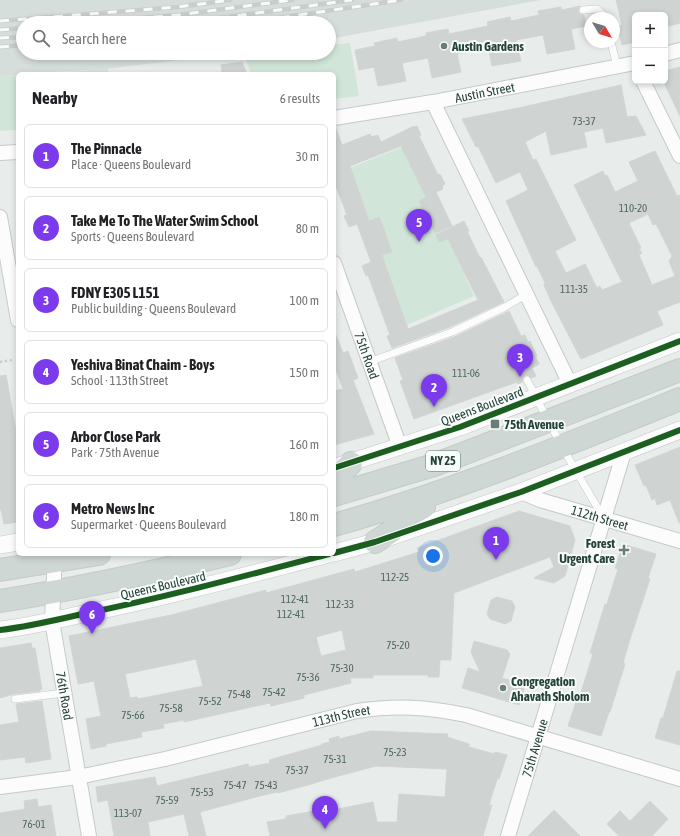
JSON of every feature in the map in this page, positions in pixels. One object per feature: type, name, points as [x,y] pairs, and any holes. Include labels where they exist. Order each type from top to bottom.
[{"type":"main road","name":"NY 25","points":[[336,494],[434,465],[680,370]]},
{"type":"main road","name":"NY 25","points":[[336,525],[464,484],[562,447],[680,399]]},
{"type":"main road","points":[[336,478],[342,465]]},
{"type":"main road","points":[[375,542],[392,531],[397,522],[464,484]]},
{"type":"main road","points":[[0,570],[54,558],[76,556]]},
{"type":"main road","name":"Queens Boulevard","points":[[0,601],[54,592],[186,565],[222,556]]},
{"type":"street","points":[[668,53],[680,50]]},
{"type":"street","name":"Austin Street","points":[[336,118],[433,102],[632,64]]},
{"type":"street","points":[[644,84],[680,156]]},
{"type":"street","points":[[433,102],[570,384]]},
{"type":"street","points":[[0,153],[16,152]]},
{"type":"street","points":[[0,218],[16,309]]},
{"type":"street","name":"75th Road","points":[[336,269],[400,447]]},
{"type":"street","name":"Queens Boulevard","points":[[342,465],[460,427],[680,341]]},
{"type":"street","points":[[336,552],[375,542],[521,492],[680,430]]},
{"type":"street","name":"75th Avenue","points":[[508,836],[603,517],[624,452]]},
{"type":"street","name":"112th Street","points":[[521,492],[540,500],[680,540]]},
{"type":"street","points":[[0,545],[16,542]]},
{"type":"street","name":"Queens Boulevard","points":[[0,630],[123,606],[200,588],[321,556]]},
{"type":"street","name":"76th Road","points":[[54,558],[52,621],[88,836]]},
{"type":"street","name":"113th Street","points":[[0,787],[78,777],[165,759],[357,711],[383,707],[406,707],[466,715],[680,779]]},
{"type":"lane","points":[[583,10],[597,9],[600,12]]},
{"type":"lane","points":[[612,48],[617,66]]},
{"type":"lane","points":[[369,362],[452,332],[505,307],[527,294]]},
{"type":"lane","points":[[528,380],[575,471],[603,517]]},
{"type":"lane","points":[[16,699],[64,693]]},
{"type":"path","points":[[0,362],[12,360]]},
{"type":"shaded area","points":[[0,0],[541,0],[336,38],[336,16],[16,16],[16,60],[180,60],[105,69],[53,72],[16,72],[16,75],[0,76]]},
{"type":"green space","points":[[350,43],[359,96],[336,99],[336,72],[250,72],[246,60],[336,60],[336,44]]},
{"type":"green space","points":[[108,69],[109,72],[63,72]]},
{"type":"green space","points":[[16,75],[16,130],[0,131],[0,76]]},
{"type":"green space","points":[[402,147],[426,197],[419,201],[444,229],[474,296],[407,325],[382,255],[391,251],[379,218],[369,221],[350,168]]},
{"type":"building","points":[[616,0],[680,0],[680,23],[668,26],[668,12],[632,12],[632,43],[622,45],[620,37],[620,25],[622,25]]},
{"type":"building","name":"Austin Gardens","points":[[580,6],[578,11],[580,14],[584,15],[584,26],[571,29],[575,49],[547,54],[543,35],[516,40],[521,61],[492,66],[488,47],[457,54],[461,72],[432,78],[428,58],[402,63],[406,81],[378,86],[374,67],[359,70],[355,50],[375,46],[374,43],[397,38],[398,42],[426,36],[426,33],[448,29],[449,34],[488,26],[487,22],[510,17],[511,21],[539,15],[538,11],[561,7],[562,10]]},
{"type":"building","points":[[242,62],[246,72],[222,72],[221,65]]},
{"type":"building","points":[[680,67],[680,116],[665,85],[668,84],[668,70]]},
{"type":"building","points":[[621,85],[627,117],[636,116],[646,135],[606,143],[603,128],[584,132],[587,147],[551,155],[546,131],[525,142],[533,160],[536,159],[576,240],[555,251],[566,273],[585,264],[597,288],[600,286],[602,290],[622,282],[574,185],[603,171],[605,176],[607,175],[615,192],[638,181],[629,162],[655,151],[677,196],[680,195],[680,302],[657,311],[663,325],[581,359],[552,303],[544,285],[545,283],[537,266],[536,267],[506,201],[528,190],[520,172],[496,183],[478,146],[476,147],[462,119]],"holes":[[[648,214],[653,225],[656,224],[672,256],[669,261],[675,276],[652,285],[639,255],[642,253],[639,249],[641,248],[629,223]]]},
{"type":"building","points":[[414,126],[417,126],[421,135],[419,136],[438,175],[440,174],[445,184],[442,186],[443,189],[436,192],[452,226],[435,233],[419,201],[426,197],[401,146],[350,166],[369,221],[379,217],[384,229],[392,252],[382,255],[408,329],[478,300],[448,239],[439,242],[436,235],[464,221],[469,231],[467,231],[480,258],[481,257],[504,302],[450,327],[392,348],[387,336],[390,335],[368,275],[366,276],[362,266],[371,262],[357,224],[349,227],[344,216],[347,215],[336,186],[336,129],[342,145],[370,134],[371,137],[378,135],[381,142]]},
{"type":"building","points":[[509,311],[521,336],[525,335],[528,342],[530,341],[537,356],[536,357],[539,364],[532,368],[536,376],[531,378],[525,375],[522,382],[518,384],[517,382],[414,419],[400,381],[403,380],[395,358],[454,337]]},
{"type":"building","points":[[336,336],[343,353],[348,351],[358,378],[353,380],[374,434],[336,444],[336,391],[343,389],[336,370]]},
{"type":"building","points":[[6,375],[16,432],[16,522],[4,524],[0,510],[0,376]]},
{"type":"building","points":[[680,447],[679,523],[670,500],[657,505],[655,498],[652,500],[635,465]]},
{"type":"building","points":[[519,511],[570,526],[575,540],[565,576],[554,583],[534,578],[554,567],[550,557],[454,593],[451,660],[440,660],[439,677],[428,677],[428,675],[373,675],[373,678],[350,678],[351,683],[304,695],[304,698],[271,706],[270,703],[184,722],[184,720],[163,724],[164,728],[141,732],[142,737],[106,744],[106,746],[91,749],[86,719],[101,716],[94,681],[78,684],[69,636],[171,615],[266,590],[266,593],[354,569],[355,572],[419,552],[417,548]],"holes":[[[342,630],[346,650],[321,656],[316,637]],[[196,659],[203,686],[138,699],[137,697],[130,698],[125,674]]]},
{"type":"building","points":[[623,544],[656,554],[648,578],[650,579],[623,663],[625,664],[601,736],[568,726],[576,702],[578,702],[593,654],[590,653],[605,604],[607,604],[618,569],[615,568]]},
{"type":"building","points":[[497,597],[512,601],[515,607],[511,621],[505,624],[490,619],[487,614],[491,600]]},
{"type":"building","points":[[474,641],[507,650],[510,654],[502,678],[525,685],[519,705],[462,688],[468,668],[480,672],[471,652]]},
{"type":"building","points":[[31,643],[32,648],[35,648],[42,689],[40,691],[14,694],[0,698],[0,648]]},
{"type":"building","points":[[677,671],[680,671],[680,745],[655,738],[661,718],[663,718]]},
{"type":"building","points":[[42,701],[51,759],[26,763],[25,757],[0,760],[0,725],[19,722],[16,704]]},
{"type":"building","points":[[371,731],[448,734],[447,737],[469,744],[469,747],[494,754],[495,752],[507,755],[499,779],[497,779],[489,805],[492,805],[483,836],[270,836],[267,822],[286,819],[286,816],[337,807],[338,809],[373,802],[377,822],[397,822],[399,794],[445,797],[447,769],[376,766],[278,793],[256,797],[200,812],[206,836],[189,836],[184,814],[148,822],[150,836],[114,836],[108,800],[98,802],[96,787],[155,777],[157,786],[248,764],[249,767],[270,763],[269,760],[330,742],[329,739],[339,736],[339,739]]},
{"type":"building","points":[[37,799],[38,807],[51,805],[56,836],[0,836],[0,813],[25,809],[24,801]]},
{"type":"building","points":[[650,801],[668,819],[652,836],[619,836],[607,824],[620,811],[630,821]]},
{"type":"building","points":[[554,810],[580,836],[528,836]]},
{"type":"railway","points":[[64,16],[178,7],[230,0]]},
{"type":"railway","points":[[166,16],[292,0]]},
{"type":"railway","points":[[235,16],[352,0]]},
{"type":"railway","points":[[292,16],[401,0]]},
{"type":"railway","points":[[0,21],[16,20]]},
{"type":"railway","points":[[0,30],[16,29]]},
{"type":"railway","points":[[0,38],[16,37]]},
{"type":"railway","points":[[0,47],[16,46]]},
{"type":"cycle path","points":[[336,467],[460,427],[680,341]]},
{"type":"cycle path","points":[[336,552],[375,542],[521,492],[680,430]]},
{"type":"cycle path","points":[[0,630],[39,624],[141,601],[321,556]]},
{"type":"place","name":"Austin Gardens","points":[[444,46]]},
{"type":"place","name":"Arbor Close Park","points":[[419,242]]},
{"type":"place","name":"FDNY E305 L151","points":[[520,377]]},
{"type":"place","name":"Take Me To The Water Swim School","points":[[434,407]]},
{"type":"place","name":"75th Avenue","points":[[495,424]]},
{"type":"place","name":"Forest Urgent Care","points":[[624,550]]},
{"type":"place","name":"The Pinnacle","points":[[496,560]]},
{"type":"place","name":"Metro News Inc","points":[[92,634]]},
{"type":"place","name":"Congregation Ahavath Sholom","points":[[503,688]]},
{"type":"place","name":"Yeshiva Binat Chaim - Boys","points":[[325,829]]}]
